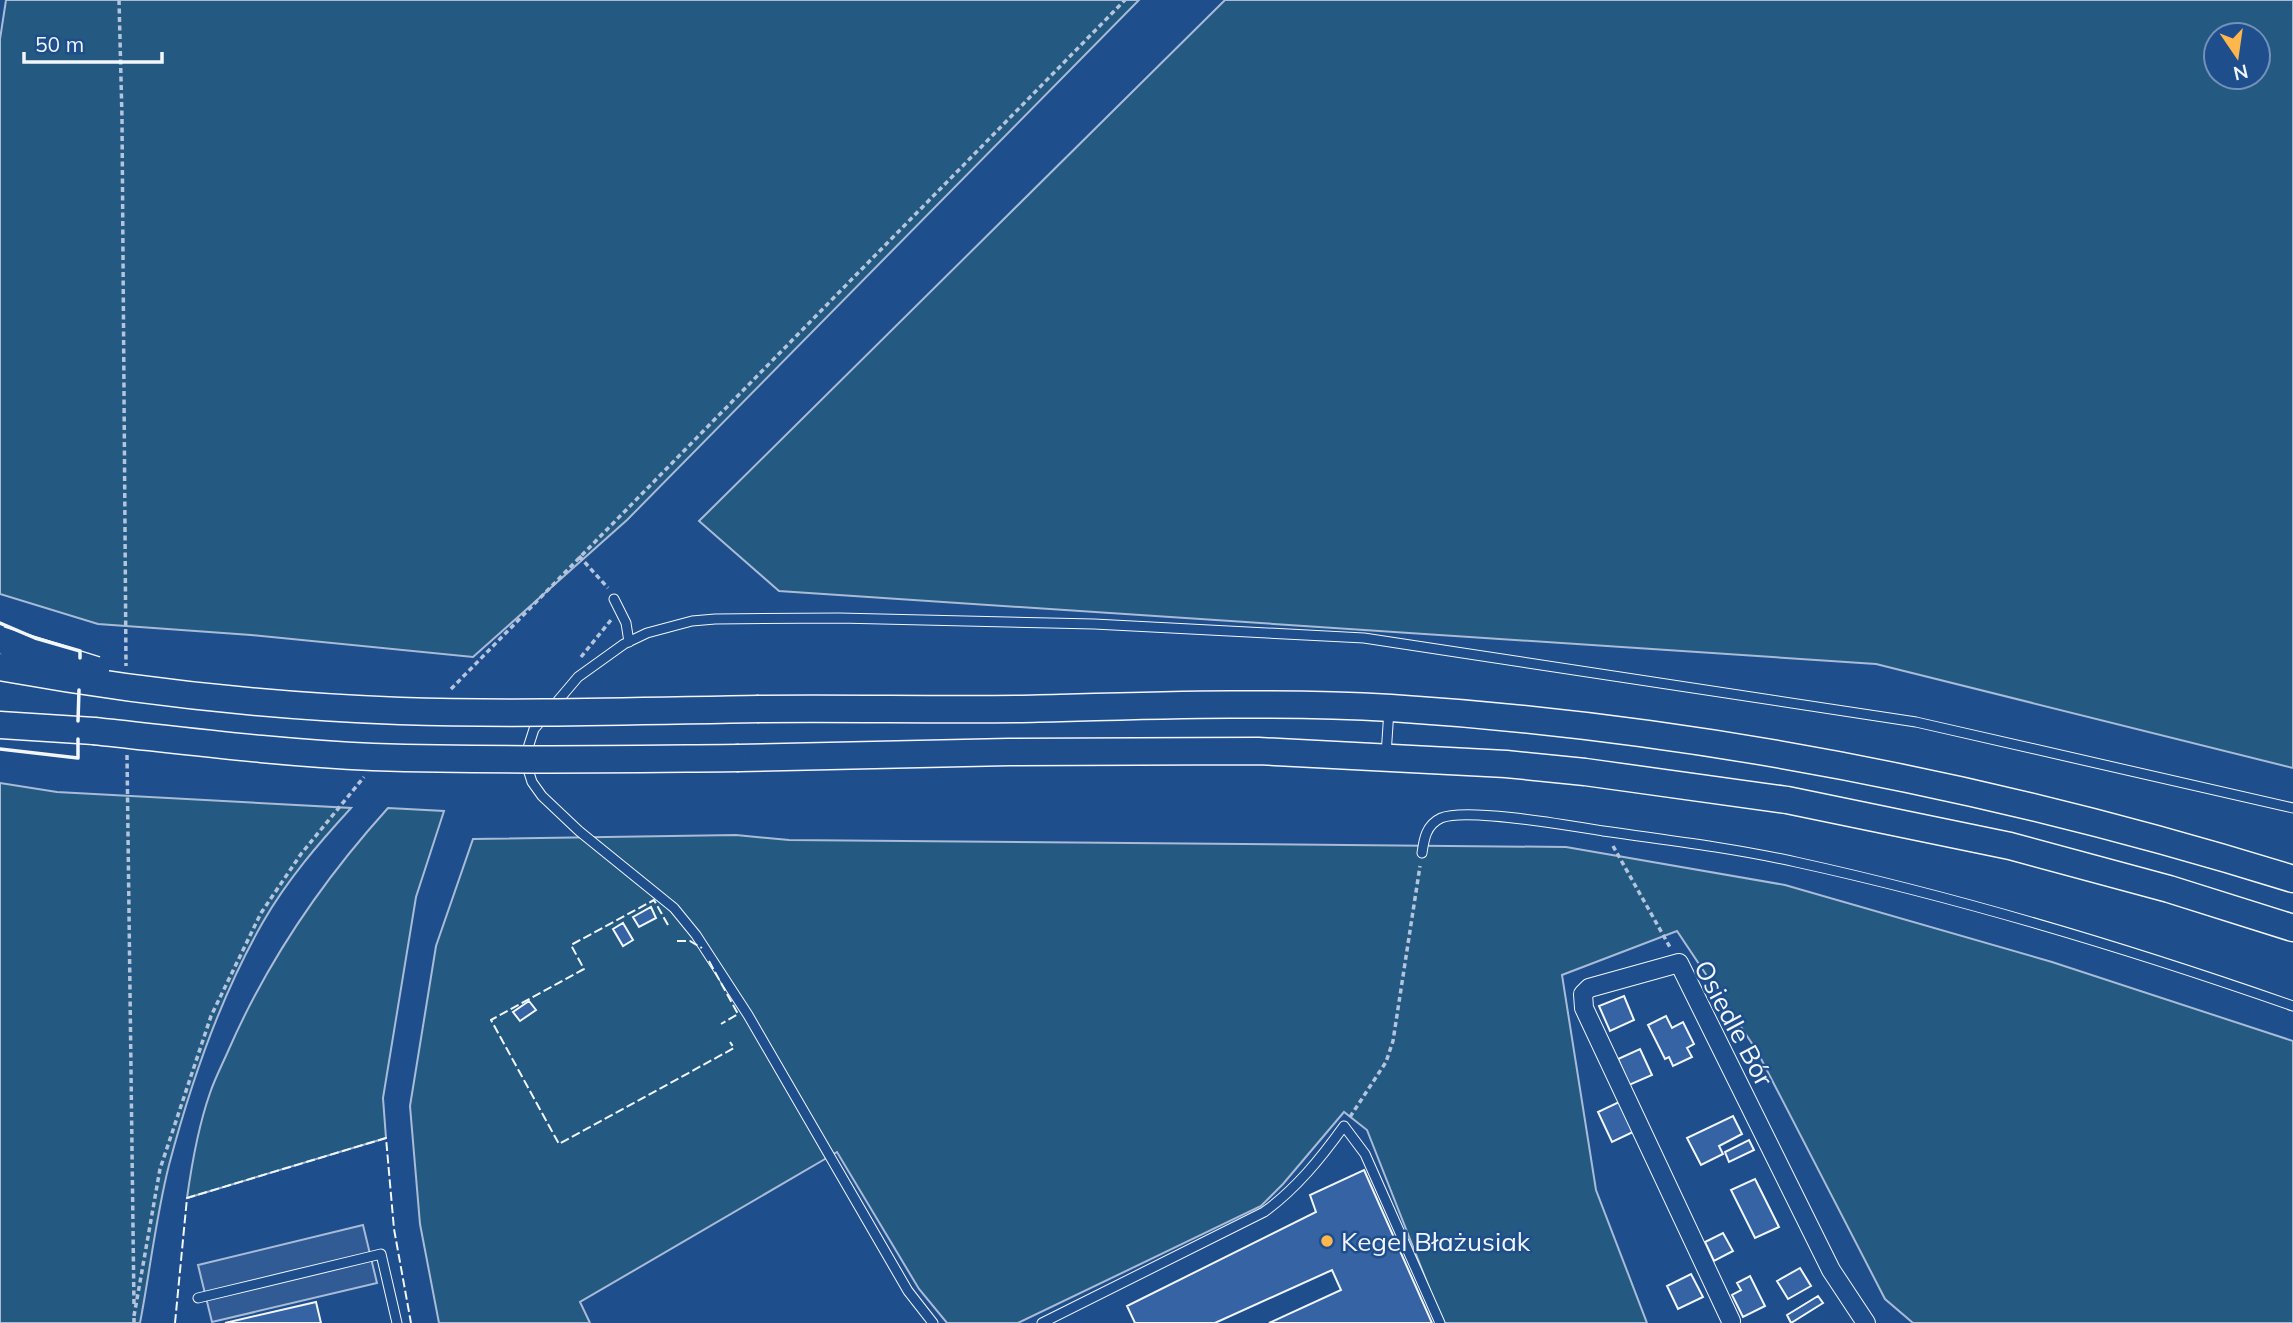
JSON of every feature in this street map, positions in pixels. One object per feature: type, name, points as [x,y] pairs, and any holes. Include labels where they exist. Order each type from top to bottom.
[{"type":"main road","points":[[0,640],[178,693]]},
{"type":"main road","points":[[0,667],[79,682],[178,693],[289,704],[425,712],[1017,709],[1181,705],[1389,708],[1469,715],[1631,733],[1880,772],[2137,832],[2293,879]]},
{"type":"main road","points":[[6,720],[224,746],[371,757],[738,758],[1009,752],[1258,751],[1506,764],[1787,800],[2010,845],[2169,889],[2293,928]]},
{"type":"street","name":"Osiedle Bór","points":[[1731,1321],[1582,1001],[1589,988],[1679,963],[1830,1270],[1866,1323]]},
{"type":"lane","points":[[614,599],[626,623],[629,642]]},
{"type":"lane","points":[[933,1323],[908,1291],[748,1015],[696,935],[674,908],[579,831],[542,796],[532,782],[527,766],[527,751],[534,729],[578,677],[647,633],[692,621],[825,618],[1094,624],[1364,638],[1916,722],[2293,808]]},
{"type":"lane","points":[[1386,758],[1389,708]]},
{"type":"lane","points":[[1422,853],[1425,834],[1431,825],[1442,817],[1466,815],[1554,822],[1794,861],[1925,893],[2091,940],[2293,1006]]},
{"type":"lane","points":[[1042,1323],[1264,1212],[1283,1198],[1344,1126],[1365,1154],[1440,1323]]},
{"type":"lane","points":[[198,1298],[381,1254],[397,1323]]},
{"type":"path","points":[[119,0],[126,677]]},
{"type":"path","points":[[450,690],[1125,0]]},
{"type":"path","points":[[579,556],[604,583],[614,599]]},
{"type":"path","points":[[127,745],[134,1323]]},
{"type":"path","points":[[134,1316],[160,1169],[211,1016],[261,913],[301,853],[365,776]]},
{"type":"path","points":[[1603,831],[1623,860],[1679,963]]},
{"type":"path","points":[[1344,1126],[1375,1080],[1393,1041],[1422,853]]},
{"type":"shaded area","points":[[6,0],[1139,0],[627,520],[473,657],[251,635],[98,624],[0,594],[0,39]]},
{"type":"shaded area","points":[[1225,0],[2293,0],[2293,768],[1876,664],[779,591],[699,521]]},
{"type":"shaded area","points":[[0,783],[57,792],[351,808],[304,862],[272,906],[220,1010],[197,1071],[164,1184],[140,1323],[0,1323]]},
{"type":"shaded area","points":[[388,808],[444,811],[416,897],[383,1098],[386,1138],[187,1198],[206,1106],[244,1016],[279,953],[319,892]]},
{"type":"shaded area","points":[[736,835],[789,840],[1566,847],[1785,885],[2052,962],[2293,1041],[2293,1323],[1913,1323],[1885,1299],[1757,1051],[1677,931],[1562,975],[1596,1190],[1647,1323],[1443,1323],[1367,1130],[1344,1112],[1261,1206],[1018,1323],[947,1323],[919,1289],[837,1152],[580,1302],[590,1323],[439,1323],[420,1224],[410,1106],[436,946],[473,839]]},
{"type":"shaded area","points":[[363,1225],[377,1283],[212,1322],[198,1265]]},
{"type":"building","points":[[651,907],[656,918],[639,927],[633,917]]},
{"type":"building","points":[[623,923],[633,940],[623,946],[613,929]]},
{"type":"building","points":[[1624,996],[1634,1020],[1610,1031],[1599,1006]]},
{"type":"building","points":[[529,1001],[536,1010],[520,1021],[513,1012]]},
{"type":"building","points":[[1666,1016],[1672,1028],[1683,1022],[1694,1044],[1687,1048],[1692,1057],[1673,1066],[1669,1057],[1665,1059],[1648,1025]]},
{"type":"building","points":[[1640,1049],[1652,1075],[1629,1085],[1618,1059]]},
{"type":"building","points":[[1619,1102],[1633,1132],[1612,1142],[1598,1112]]},
{"type":"building","points":[[1733,1116],[1742,1134],[1719,1146],[1723,1154],[1701,1165],[1687,1138]]},
{"type":"building","points":[[1749,1140],[1754,1150],[1729,1162],[1725,1152]]},
{"type":"building","name":"Kegel Błażusiak","points":[[1364,1170],[1432,1323],[1269,1323],[1341,1290],[1332,1270],[1215,1323],[1135,1323],[1127,1306],[1316,1212],[1310,1195]]},
{"type":"building","points":[[1755,1179],[1779,1227],[1755,1238],[1731,1190]]},
{"type":"building","points":[[1723,1233],[1733,1251],[1714,1261],[1705,1242]]},
{"type":"building","points":[[1800,1268],[1811,1286],[1788,1299],[1777,1281]]},
{"type":"building","points":[[1691,1274],[1703,1297],[1678,1309],[1667,1286]]},
{"type":"building","points":[[1750,1276],[1765,1306],[1743,1317],[1732,1295],[1741,1290],[1737,1283]]},
{"type":"building","points":[[1818,1296],[1823,1303],[1791,1323],[1787,1315]]},
{"type":"building","points":[[316,1302],[321,1323],[225,1323]]},
{"type":"fence","points":[[668,925],[654,900],[571,945],[584,969],[491,1020],[559,1144],[734,1048],[730,1042]]},
{"type":"fence","points":[[677,941],[690,941],[702,948]]},
{"type":"fence","points":[[709,961],[738,1014],[721,1024]]},
{"type":"fence","points":[[175,1323],[187,1198],[386,1138],[394,1229],[411,1323]]},
{"type":"wall","points":[[0,623],[35,638],[80,651],[80,658]]},
{"type":"wall","points":[[78,721],[79,690]]},
{"type":"wall","points":[[0,749],[78,758],[78,739]]},
{"type":"place","name":"Kegel Błażusiak","points":[[1327,1241]]}]
